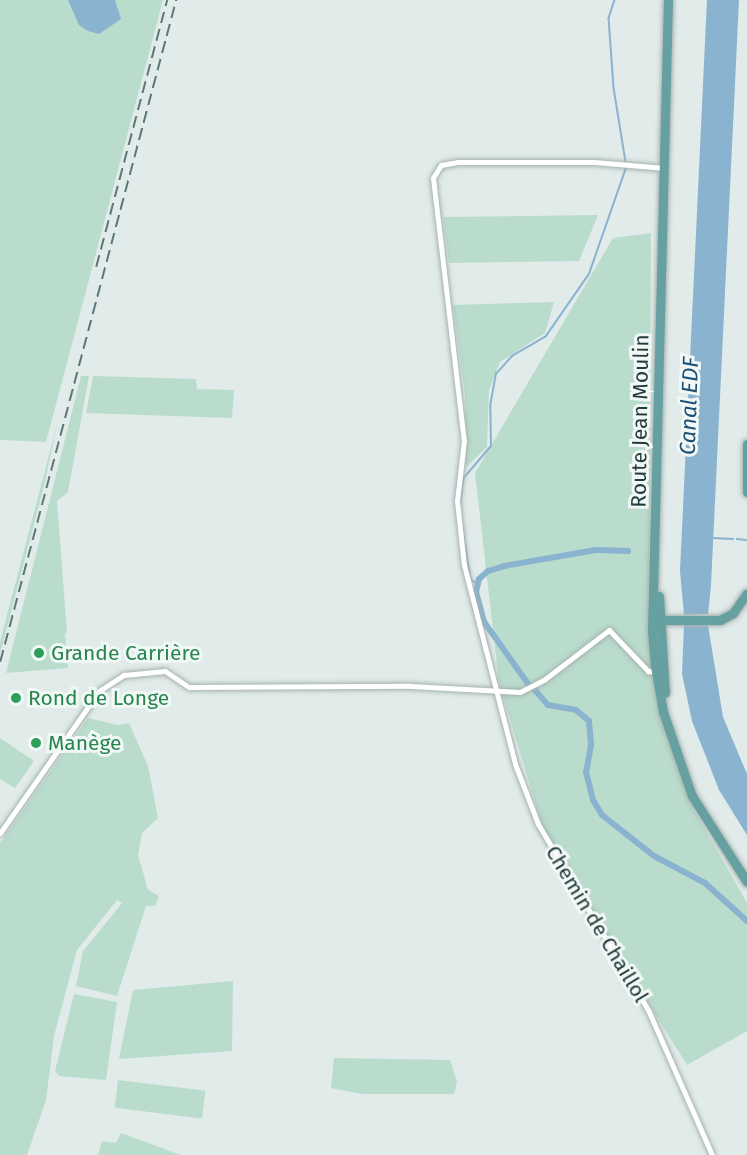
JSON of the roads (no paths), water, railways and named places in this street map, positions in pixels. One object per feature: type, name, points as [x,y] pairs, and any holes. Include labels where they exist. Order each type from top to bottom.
[{"type":"main road","name":"Route Jean Moulin","points":[[668,0],[654,585],[659,670],[678,761],[713,831],[747,882]]},
{"type":"main road","points":[[747,444],[747,492]]},
{"type":"main road","points":[[657,494],[657,626],[680,621],[710,621],[733,613],[747,593]]},
{"type":"main road","name":"Route Jean Moulin","points":[[659,670],[681,757],[713,831]]},
{"type":"street","name":"Chemin de Chaillol","points":[[665,168],[594,162],[458,162],[441,165],[434,172],[464,440],[458,501],[460,533],[471,602],[515,764],[538,824],[649,1012],[712,1155]]},
{"type":"street","points":[[0,832],[99,691],[118,677],[165,671],[183,685],[195,687],[495,688],[520,692],[534,686],[609,630],[648,671],[659,670]]},
{"type":"water","points":[[68,0],[115,0],[121,19],[99,34],[88,31],[79,25]]},
{"type":"water","name":"Canal EDF","points":[[707,0],[739,0],[711,585],[708,614],[684,615],[680,571]]},
{"type":"water","points":[[684,625],[708,625],[723,717],[747,774],[747,835],[719,790],[692,721],[682,674]]},
{"type":"waterway","points":[[615,0],[609,18],[614,88],[626,162]]},
{"type":"waterway","points":[[460,505],[463,479],[491,446],[490,407],[496,374],[512,356],[546,336],[589,274],[626,168]]},
{"type":"waterway","points":[[461,516],[471,580],[477,583]]},
{"type":"waterway","points":[[713,538],[733,539]]},
{"type":"waterway","points":[[737,539],[746,540]]},
{"type":"waterway","points":[[529,685],[484,622],[476,592],[479,579],[488,571],[504,566],[596,550],[628,551]]},
{"type":"waterway","points":[[534,689],[548,705],[576,710],[589,721],[591,745],[586,772],[593,800],[602,815],[654,856],[705,883],[747,921]]},
{"type":"railway","points":[[96,267],[167,0]]},
{"type":"railway","points":[[0,662],[176,0]]},
{"type":"place","name":"Grande Carrière","points":[[39,653]]},
{"type":"place","name":"Rond de Longe","points":[[16,698]]},
{"type":"place","name":"Manège","points":[[36,743]]}]
